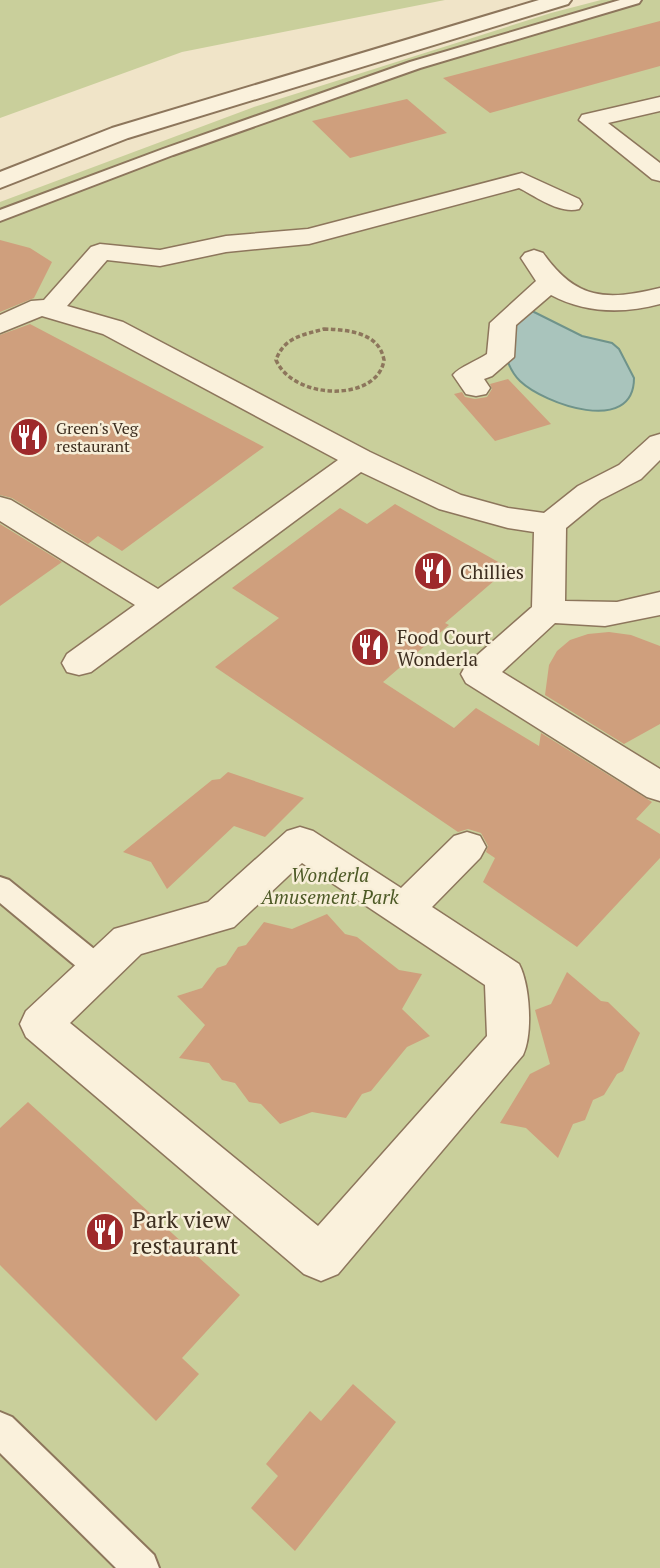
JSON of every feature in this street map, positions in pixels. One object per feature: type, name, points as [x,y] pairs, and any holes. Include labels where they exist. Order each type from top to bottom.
[{"type":"street","points":[[0,181],[120,133],[561,0]]},
{"type":"street","points":[[660,104],[590,120],[660,174]]},
{"type":"street","points":[[50,310],[100,252],[160,257],[226,244],[309,236],[522,180],[570,204]]},
{"type":"street","points":[[534,258],[551,281],[573,295],[598,302],[641,302],[660,296]]},
{"type":"street","points":[[477,388],[467,375],[482,370],[500,357],[503,323],[551,281]]},
{"type":"street","points":[[0,325],[40,307],[113,328],[359,459],[450,502],[508,518],[550,524],[589,493],[630,471],[660,443]]},
{"type":"street","points":[[79,663],[359,459]]},
{"type":"street","points":[[0,507],[159,605]]},
{"type":"street","points":[[548,611],[550,524]]},
{"type":"street","points":[[660,603],[614,615],[548,611],[478,674],[571,743],[660,787]]},
{"type":"street","points":[[300,842],[505,976],[508,1042],[321,1258],[41,1024],[99,969],[128,941],[220,915],[300,842]]},
{"type":"street","points":[[404,910],[467,847]]},
{"type":"lane","points":[[0,216],[181,147],[415,65],[634,0]]},
{"type":"lane","points":[[0,888],[99,969]]},
{"type":"lane","points":[[0,1429],[141,1568]]},
{"type":"path","points":[[340,329],[369,338],[379,346],[384,356],[384,366],[379,375],[368,384],[353,389],[319,391],[303,388],[280,373],[276,363],[277,353],[283,344],[293,336],[308,331],[340,329]]},
{"type":"green space","points":[[0,0],[445,0],[182,52],[0,118]]},
{"type":"green space","name":"Wonderla Amusement Park","points":[[601,0],[660,0],[660,1568],[0,1568],[0,202],[254,107],[551,13]]},
{"type":"water","points":[[528,309],[582,336],[612,343],[619,349],[634,378],[630,396],[620,406],[604,411],[586,410],[548,398],[520,381],[511,368],[502,342]]},
{"type":"building","points":[[660,21],[660,66],[490,113],[443,78]]},
{"type":"building","points":[[407,99],[447,133],[350,158],[312,121]]},
{"type":"building","points":[[0,240],[30,248],[52,262],[34,298],[0,312]]},
{"type":"building","points":[[30,324],[264,447],[122,551],[98,536],[88,544],[12,498],[0,495],[0,335]]},
{"type":"building","points":[[508,379],[551,424],[495,441],[454,394],[462,392],[465,397],[475,399],[487,397],[492,389],[490,384]]},
{"type":"building","points":[[395,504],[509,568],[445,623],[449,625],[383,682],[454,728],[476,708],[539,746],[541,733],[652,802],[636,819],[660,834],[660,858],[577,947],[483,882],[495,858],[486,852],[488,846],[481,833],[468,829],[458,832],[215,667],[279,618],[232,588],[340,508],[367,524]]},
{"type":"building","points":[[0,524],[62,562],[0,606]]},
{"type":"building","points":[[609,632],[631,635],[660,646],[660,724],[624,744],[545,695],[549,665],[557,651],[570,640],[588,634]]},
{"type":"building","points":[[228,772],[304,798],[265,837],[234,826],[167,889],[151,862],[123,852],[212,780],[220,779]]},
{"type":"building","points":[[327,914],[345,934],[357,937],[399,970],[422,974],[402,1009],[430,1036],[407,1047],[371,1091],[362,1094],[346,1118],[312,1112],[280,1124],[261,1104],[249,1102],[235,1083],[222,1080],[209,1063],[179,1058],[205,1025],[177,996],[202,988],[217,968],[226,965],[238,947],[246,945],[264,922],[292,929]]},
{"type":"building","points":[[567,972],[601,1001],[608,1002],[640,1033],[623,1071],[617,1074],[604,1095],[593,1100],[585,1120],[573,1124],[558,1158],[526,1128],[500,1123],[530,1074],[550,1064],[535,1010],[551,1004]]},
{"type":"building","points":[[28,1102],[240,1295],[182,1358],[199,1374],[156,1421],[0,1265],[0,1128]]},
{"type":"building","points":[[353,1384],[396,1422],[295,1551],[251,1508],[278,1476],[266,1464],[310,1411],[321,1421]]},
{"type":"place","name":"Green's Veg restaurant","points":[[29,437]]},
{"type":"place","name":"Chillies","points":[[433,571]]},
{"type":"place","name":"Food Court Wonderla","points":[[370,647]]},
{"type":"place","name":"Park view restaurant","points":[[105,1232]]}]
